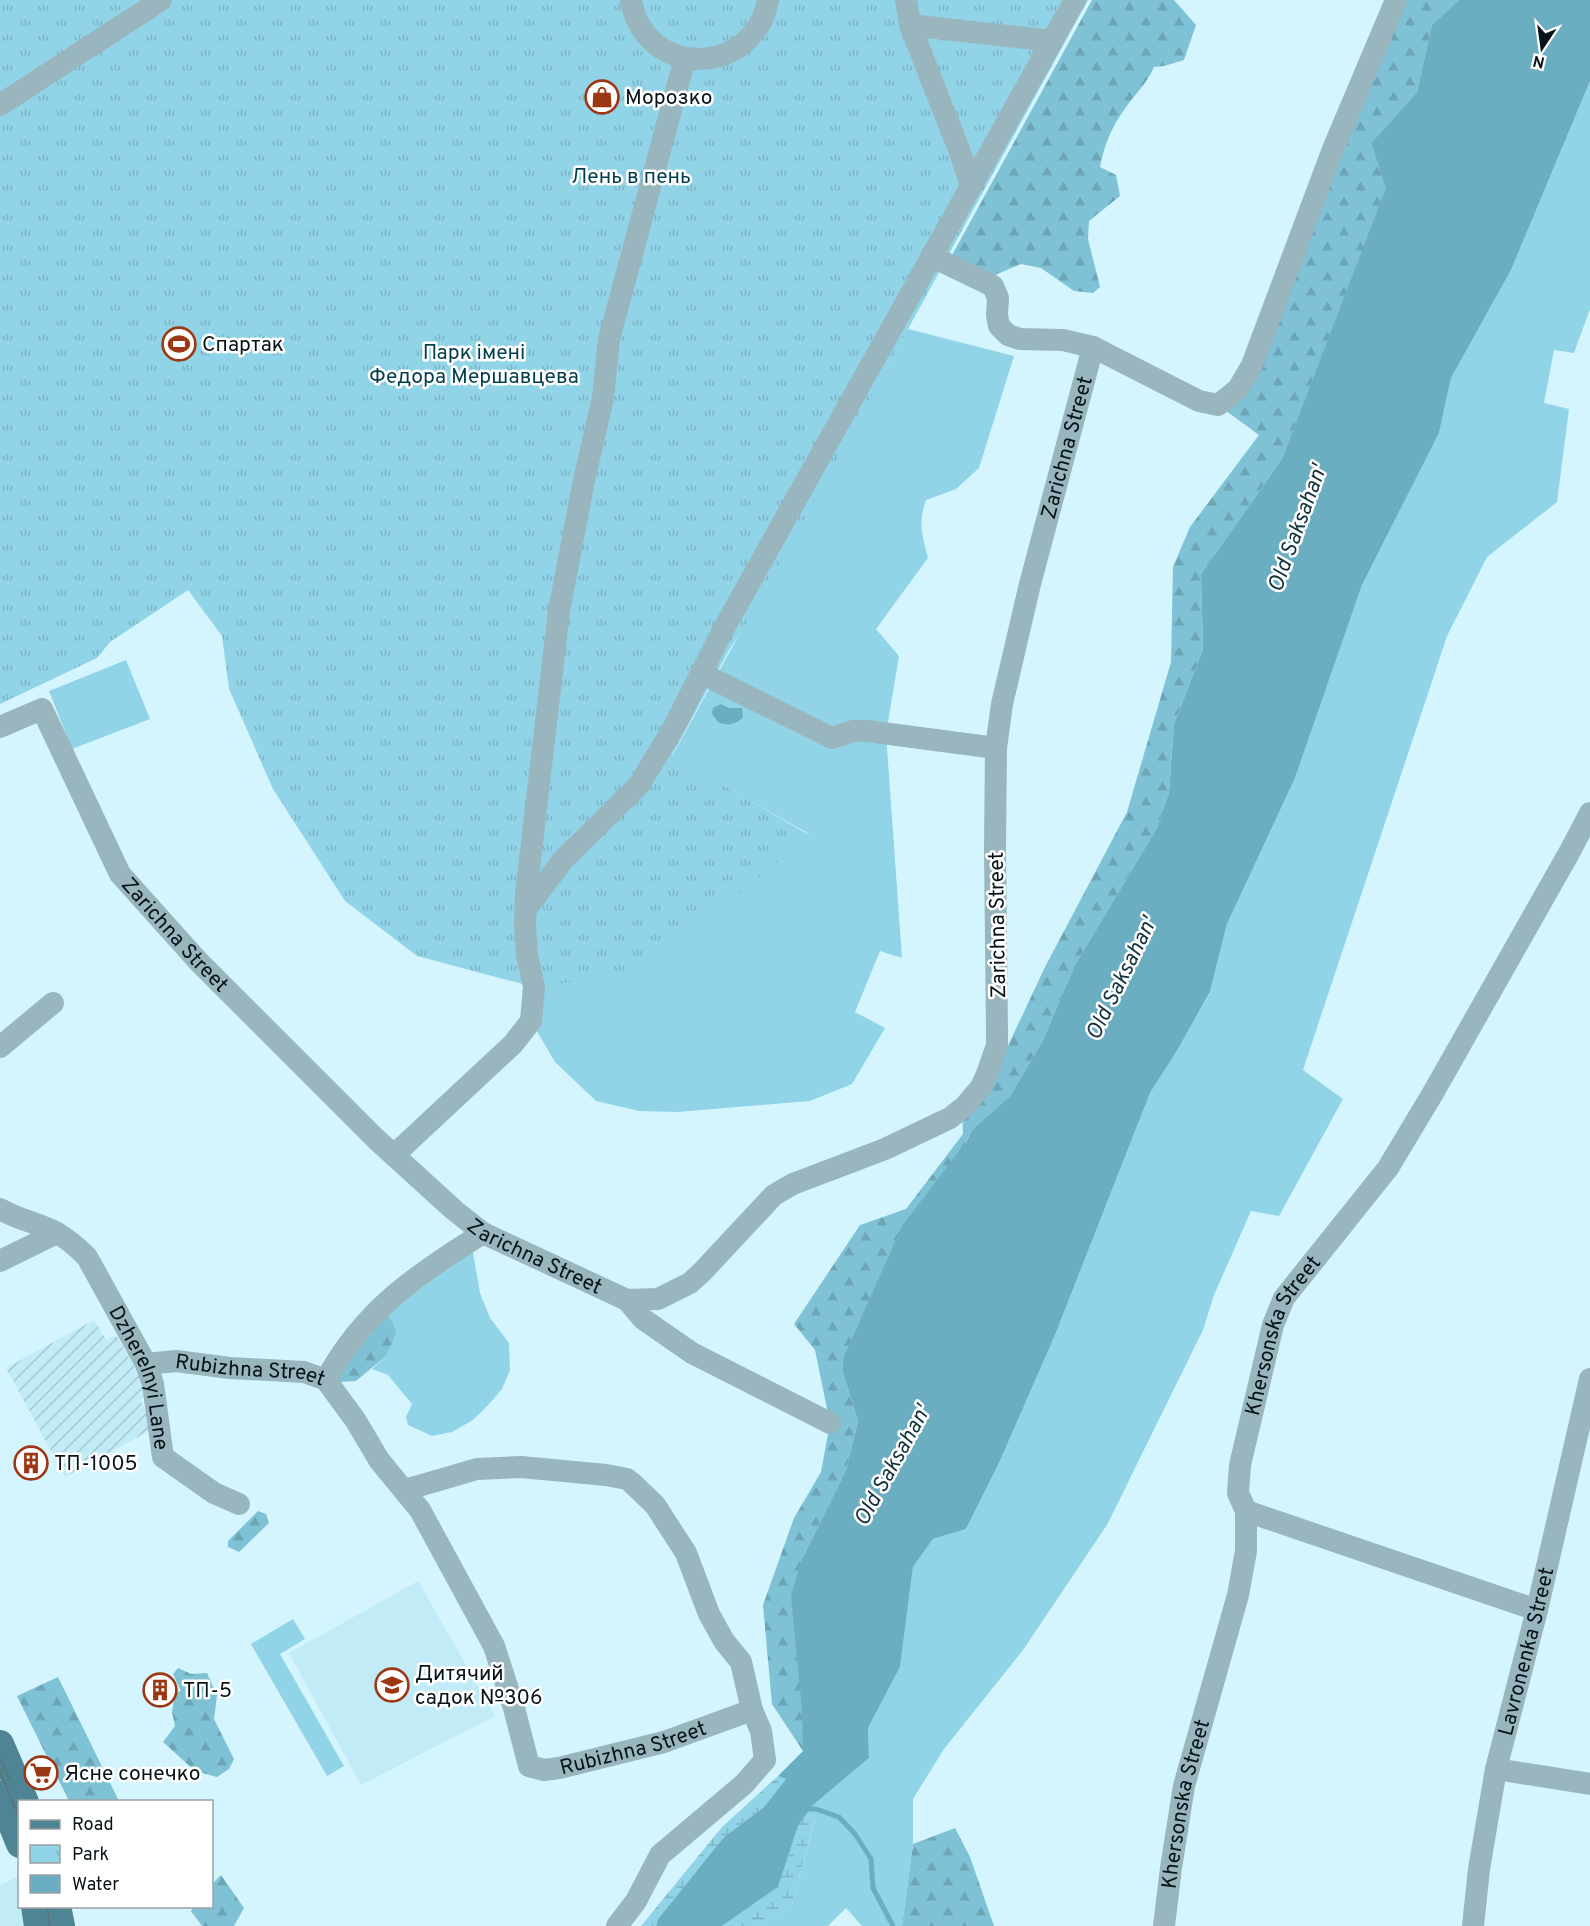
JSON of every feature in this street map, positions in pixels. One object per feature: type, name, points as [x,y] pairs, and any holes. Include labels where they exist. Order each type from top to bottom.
[{"type":"main road","points":[[0,1744],[25,1800]]},
{"type":"main road","points":[[0,1795],[18,1839]]},
{"type":"main road","points":[[35,1908],[38,1926]]},
{"type":"main road","points":[[57,1908],[61,1926]]},
{"type":"street","points":[[0,105],[161,0]]},
{"type":"street","points":[[631,0],[635,16],[646,34],[667,51],[685,58],[714,58],[739,47],[756,29],[764,15],[768,0]]},
{"type":"street","points":[[906,0],[910,25],[971,185]]},
{"type":"street","points":[[526,909],[563,860],[639,785],[674,727],[723,630],[1075,0]]},
{"type":"street","points":[[932,256],[993,286],[998,298],[999,326],[1008,335],[1020,339],[1063,340],[1093,347],[1199,401],[1218,405],[1238,389],[1252,365],[1334,149],[1396,0]]},
{"type":"street","points":[[910,25],[1052,41]]},
{"type":"street","points":[[394,1155],[513,1044],[531,1021],[534,987],[527,955],[526,909],[559,611],[584,480],[603,398],[609,339],[685,58]]},
{"type":"street","name":"Zarichna Street","points":[[627,1300],[658,1299],[690,1283],[774,1195],[793,1184],[885,1149],[950,1118],[965,1106],[981,1086],[993,1058],[997,1032],[996,748],[1002,704],[1030,584],[1093,347]]},
{"type":"street","points":[[701,673],[832,738],[853,731],[867,731],[996,748]]},
{"type":"street","name":"Zarichna Street","points":[[0,727],[42,709],[120,874],[198,961],[394,1155],[454,1210],[483,1233],[627,1300],[643,1319],[692,1353],[830,1423]]},
{"type":"street","name":"Khersonska Street","points":[[1164,1926],[1184,1786],[1238,1595],[1245,1551],[1246,1511],[1238,1493],[1240,1465],[1273,1325],[1284,1298],[1388,1168],[1590,813]]},
{"type":"street","points":[[0,1047],[53,1003]]},
{"type":"street","name":"Dzherelnyi Lane","points":[[0,1209],[11,1216],[57,1233],[87,1257],[146,1364],[153,1384],[163,1457],[214,1493],[239,1504]]},
{"type":"street","points":[[0,1261],[57,1233]]},
{"type":"street","points":[[326,1380],[350,1341],[387,1300],[412,1279],[483,1233]]},
{"type":"street","name":"Rubizhna Street","points":[[146,1364],[176,1361],[230,1368],[304,1372],[326,1380],[356,1421],[379,1460],[420,1510],[494,1646],[514,1708],[529,1766],[544,1770],[558,1768],[664,1742],[752,1710]]},
{"type":"street","name":"Lavronenka Street","points":[[1473,1926],[1479,1869],[1496,1768],[1537,1610],[1590,1379]]},
{"type":"street","points":[[405,1490],[477,1469],[521,1467],[620,1477],[632,1483],[655,1505],[686,1553],[709,1614],[724,1641],[741,1662],[752,1710],[761,1731],[765,1760],[744,1784],[660,1855],[636,1901],[617,1926]]},
{"type":"street","points":[[1246,1511],[1537,1610]]},
{"type":"street","points":[[1496,1768],[1590,1784]]},
{"type":"shaded area","points":[[94,1320],[106,1340],[116,1335],[150,1394],[140,1400],[156,1427],[65,1477],[6,1368]]},
{"type":"shaded area","name":"Дитячий садок №306","points":[[418,1581],[495,1716],[361,1785],[289,1653]]},
{"type":"shaded area","points":[[18,1876],[18,1908],[35,1908],[38,1926],[0,1926],[0,1885]]},
{"type":"green space","name":"Парк імені Федора Мершавцева","points":[[0,0],[1088,0],[751,616],[729,650],[672,755],[809,835],[746,889],[625,975],[534,987],[417,956],[345,901],[273,789],[229,689],[222,636],[188,590],[110,642],[97,658],[0,704]]},
{"type":"green space","points":[[1092,0],[1174,0],[1196,25],[1184,60],[1154,67],[1119,117],[1106,144],[1100,167],[1116,175],[1120,196],[1089,221],[1088,239],[1100,287],[1093,293],[1074,291],[1041,268],[1021,264],[976,283],[951,257]]},
{"type":"green space","points":[[1396,0],[1459,0],[1432,25],[1417,92],[1371,143],[1387,188],[1282,459],[1201,574],[1203,649],[1174,724],[1169,792],[1157,828],[1075,965],[1042,1042],[1010,1096],[972,1130],[843,1373],[858,1421],[846,1470],[802,1559],[803,1751],[772,1704],[763,1605],[794,1518],[821,1472],[830,1423],[815,1350],[794,1324],[860,1225],[906,1209],[963,1134],[962,1106],[1000,1063],[1045,967],[1127,812],[1171,662],[1173,567],[1190,527],[1259,435],[1218,405],[1238,389]]},
{"type":"green space","points":[[1590,81],[1590,309],[1574,353],[1554,350],[1544,403],[1569,409],[1557,502],[1487,557],[1447,636],[1303,1070],[1343,1099],[1279,1216],[1251,1211],[1214,1295],[1203,1330],[1107,1525],[1023,1650],[944,1749],[913,1799],[913,1844],[902,1926],[862,1926],[846,1908],[828,1926],[758,1926],[792,1905],[814,1821],[804,1817],[812,1806],[869,1758],[868,1728],[900,1667],[913,1567],[933,1539],[966,1529],[999,1463],[1055,1335],[1150,1093],[1210,993],[1227,924],[1295,778],[1362,585],[1439,433],[1451,378],[1511,270]]},
{"type":"green space","points":[[908,329],[1014,356],[979,468],[956,489],[926,500],[922,515],[922,529],[928,558],[876,629],[899,656],[886,734],[902,958],[880,951],[855,1012],[885,1028],[852,1084],[810,1101],[678,1112],[639,1111],[596,1101],[555,1062],[531,1021],[534,987],[809,834],[672,756]]},
{"type":"green space","points":[[126,660],[150,719],[72,749],[49,691]]},
{"type":"green space","points":[[471,1241],[480,1293],[490,1318],[509,1343],[510,1370],[502,1389],[473,1420],[452,1432],[432,1436],[408,1425],[406,1417],[412,1404],[388,1375],[372,1369],[386,1356],[387,1315]]},
{"type":"green space","points":[[387,1315],[393,1323],[396,1334],[386,1356],[356,1381],[340,1382],[333,1366]]},
{"type":"green space","points":[[258,1511],[266,1514],[269,1523],[239,1552],[228,1547],[228,1541]]},
{"type":"green space","points":[[293,1619],[305,1639],[280,1654],[344,1766],[327,1776],[251,1644]]},
{"type":"green space","points":[[178,1668],[191,1674],[207,1673],[217,1695],[214,1719],[234,1759],[229,1769],[217,1777],[195,1771],[163,1742],[175,1726],[172,1712],[175,1693],[181,1691],[173,1674]]},
{"type":"green space","points":[[58,1677],[119,1800],[69,1800],[17,1696]]},
{"type":"green space","points":[[778,1776],[786,1779],[764,1807],[724,1837],[658,1919],[656,1926],[641,1926],[722,1827]]},
{"type":"green space","points":[[804,1817],[814,1820],[792,1905],[758,1926],[722,1926],[778,1887],[798,1826]]},
{"type":"green space","points":[[955,1828],[970,1857],[994,1926],[902,1926],[913,1844]]},
{"type":"green space","points":[[221,1875],[244,1908],[234,1926],[202,1926],[191,1911],[193,1908],[213,1908],[213,1883]]},
{"type":"water","name":"Old Saksahan'","points":[[1459,0],[1590,0],[1590,81],[1511,270],[1451,378],[1439,433],[1362,585],[1295,778],[1227,924],[1210,992],[1150,1093],[1055,1335],[999,1463],[966,1529],[933,1539],[913,1567],[900,1667],[868,1728],[869,1758],[812,1806],[798,1826],[778,1887],[722,1926],[656,1926],[658,1919],[724,1837],[764,1807],[786,1779],[778,1776],[803,1751],[802,1710],[791,1596],[802,1559],[846,1470],[858,1421],[843,1373],[843,1359],[902,1226],[966,1142],[972,1130],[1010,1096],[1042,1042],[1075,965],[1157,828],[1169,792],[1174,724],[1203,649],[1201,574],[1282,459],[1386,188],[1371,143],[1417,92],[1432,25]]},
{"type":"water","points":[[721,704],[729,708],[742,708],[743,717],[732,724],[718,722],[712,714],[713,708]]},
{"type":"waterway","points":[[805,1809],[816,1809],[839,1817],[855,1834],[871,1859],[873,1888],[893,1926]]},
{"type":"tram line","points":[[0,1758],[9,1778]]},
{"type":"tram line","points":[[0,1772],[18,1814]]},
{"type":"tram line","points":[[47,1908],[50,1926]]},
{"type":"place","name":"Морозко","points":[[602,97]]},
{"type":"place","name":"Спартак","points":[[179,344]]},
{"type":"place","name":"ТП-1005","points":[[31,1463]]},
{"type":"place","name":"Дитячий садок №306","points":[[392,1685]]},
{"type":"place","name":"ТП-5","points":[[160,1690]]},
{"type":"place","name":"Ясне сонечко","points":[[41,1773]]},
{"type":"park label","name":"Лень в пень","points":[[631,176]]}]
